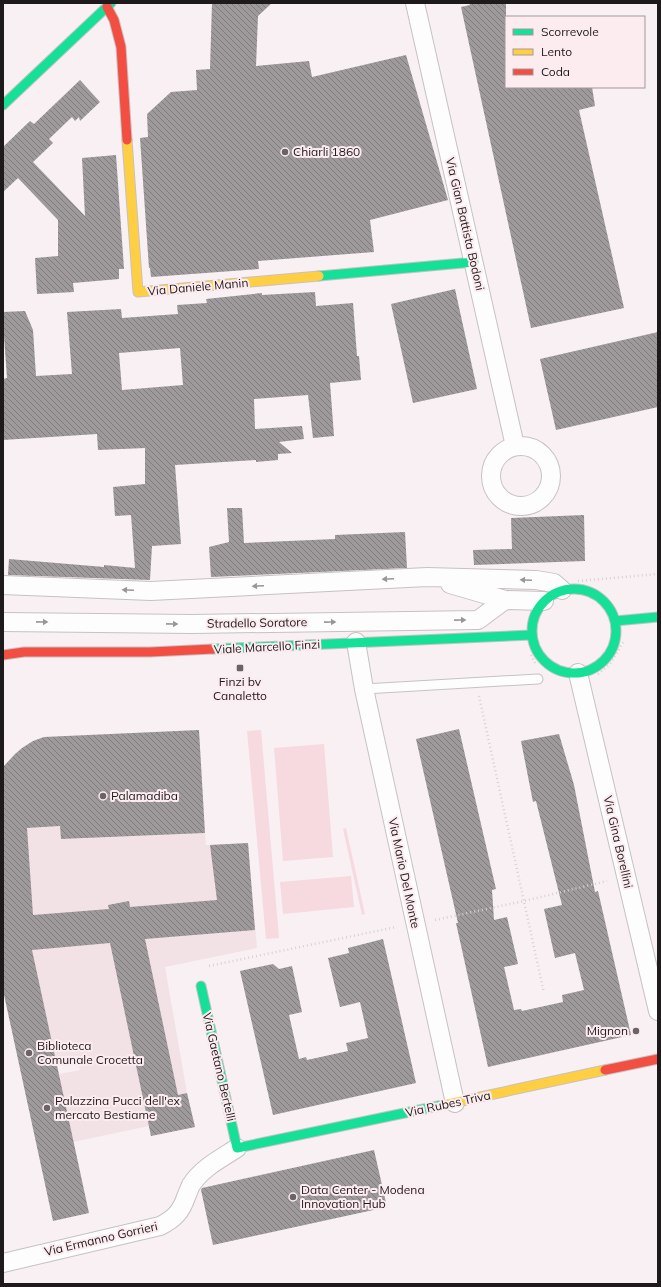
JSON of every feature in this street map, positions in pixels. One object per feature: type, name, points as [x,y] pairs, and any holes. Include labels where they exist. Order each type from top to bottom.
[{"type":"street","name":"Via Gian Battista Bodoni","points":[[415,3],[515,446]]},
{"type":"street","name":"Via Daniele Manin","points":[[109,5],[121,47],[138,292],[474,262]]},
{"type":"street","points":[[3,105],[109,5]]},
{"type":"street","points":[[3,585],[151,591],[427,577],[536,580],[558,586],[584,589],[594,593],[610,607],[615,621],[616,638],[613,648],[606,659],[597,667],[585,672],[573,673],[561,671],[550,666],[541,657],[535,647],[532,634],[532,622],[537,610],[544,600],[552,594],[558,586]]},
{"type":"street","points":[[427,577],[505,600],[544,600]]},
{"type":"street","name":"Stradello Soratore","points":[[3,622],[192,624],[478,620],[505,600]]},
{"type":"street","points":[[615,621],[658,617]]},
{"type":"street","name":"Viale Marcello Finzi","points":[[3,655],[24,652],[150,652],[532,634]]},
{"type":"street","name":"Via Mario Del Monte","points":[[356,642],[364,689],[454,1103]]},
{"type":"street","name":"Via Gina Borellini","points":[[578,673],[658,1012]]},
{"type":"street","name":"Via Gaetano Bertelli","points":[[201,986],[237,1148]]},
{"type":"street","name":"Via Rubes Triva","points":[[237,1148],[658,1059]]},
{"type":"street","name":"Via Ermanno Gorrieri","points":[[3,1263],[160,1226],[170,1222],[178,1215],[191,1186],[200,1174],[211,1164],[237,1148]]},
{"type":"lane","points":[[364,689],[538,678]]},
{"type":"path","points":[[558,586],[658,574]]},
{"type":"path","points":[[476,682],[544,992]]},
{"type":"shaded area","points":[[261,730],[279,938],[266,939],[247,731]]},
{"type":"shaded area","points":[[324,744],[333,857],[283,861],[274,748]]},
{"type":"shaded area","points":[[60,826],[61,839],[205,833],[206,845],[248,843],[257,948],[165,967],[187,1093],[195,1127],[151,1136],[149,1126],[73,1142],[59,1074],[80,1070],[77,1056],[60,1059],[61,1063],[57,1063],[37,975],[3,982],[3,830]]},
{"type":"shaded area","points":[[346,828],[365,914],[362,915],[343,829]]},
{"type":"shaded area","points":[[351,876],[354,907],[283,914],[280,882]]},
{"type":"building","name":"Chiarli 1860","points":[[212,3],[272,3],[258,16],[256,66],[309,61],[312,77],[406,55],[448,200],[370,220],[374,252],[258,261],[259,269],[151,277],[149,268],[140,138],[148,137],[147,114],[171,92],[197,90],[196,70],[210,69]]},
{"type":"building","points":[[469,3],[506,3],[505,88],[592,88],[595,106],[579,110],[624,308],[531,328],[461,7],[470,5]]},
{"type":"building","points":[[80,80],[100,102],[80,121],[79,117],[75,121],[72,117],[49,139],[53,143],[33,162],[85,216],[82,158],[116,155],[124,269],[119,269],[119,279],[73,283],[74,292],[37,294],[35,258],[58,256],[58,220],[18,178],[3,192],[3,147],[30,121],[34,124]]},
{"type":"building","points":[[455,289],[477,389],[413,403],[391,304]]},
{"type":"building","points":[[315,292],[316,306],[353,303],[357,356],[359,356],[361,380],[330,383],[334,436],[313,438],[308,395],[254,399],[255,429],[302,426],[304,439],[279,442],[292,453],[278,454],[278,460],[175,465],[181,544],[152,546],[150,580],[8,575],[9,559],[104,567],[104,565],[135,568],[131,515],[115,516],[113,487],[145,484],[145,448],[98,450],[97,434],[3,440],[3,379],[7,378],[3,336],[3,312],[25,311],[33,330],[36,376],[72,374],[67,312],[121,309],[122,318],[178,314],[177,305],[207,303],[206,299],[262,293],[262,295]],"holes":[[[180,348],[183,385],[122,390],[119,353]]]},
{"type":"building","points":[[658,332],[658,407],[556,430],[540,359]]},
{"type":"building","points":[[227,508],[242,508],[244,543],[335,539],[335,535],[405,532],[407,568],[211,577],[209,547],[229,542]]},
{"type":"building","points":[[584,515],[585,561],[474,565],[473,550],[512,549],[511,518]]},
{"type":"building","points":[[459,729],[496,889],[492,890],[494,920],[507,917],[518,964],[504,967],[514,1010],[521,1009],[522,1011],[563,1002],[562,995],[584,990],[575,953],[555,958],[544,909],[562,905],[536,801],[533,802],[521,741],[559,734],[574,785],[595,892],[598,891],[631,1035],[488,1067],[456,923],[458,923],[416,739]]},
{"type":"building","points":[[199,730],[205,833],[61,839],[60,826],[27,828],[33,915],[109,909],[108,905],[129,901],[130,907],[217,900],[210,845],[248,843],[255,930],[145,939],[178,1095],[187,1093],[195,1127],[151,1136],[110,943],[32,950],[89,1213],[53,1221],[3,990],[3,767],[22,748],[33,741],[44,737]]},
{"type":"building","points":[[383,939],[416,1083],[273,1115],[240,971],[273,964],[279,969],[292,966],[302,1012],[289,1015],[299,1059],[306,1057],[307,1060],[348,1051],[346,1043],[368,1038],[360,1002],[340,1007],[328,958],[349,953],[348,948]]},
{"type":"building","points":[[374,1150],[387,1207],[213,1245],[201,1190],[202,1188]]},
{"type":"traffic: fast","points":[[3,105],[111,3]]},
{"type":"traffic: fast","points":[[319,276],[474,262]]},
{"type":"traffic: fast","points":[[566,589],[582,589],[598,596],[609,607],[616,623],[616,631],[616,639],[613,647],[604,661],[598,666],[582,673],[566,673],[550,666],[539,655],[532,639],[532,623],[539,607],[550,596],[566,589]]},
{"type":"traffic: fast","points":[[615,621],[658,617]]},
{"type":"traffic: fast","points":[[213,649],[531,635]]},
{"type":"traffic: fast","points":[[201,986],[237,1148],[443,1105]]},
{"type":"traffic: slow","points":[[127,140],[138,292],[319,276]]},
{"type":"traffic: slow","points":[[443,1105],[605,1070]]},
{"type":"traffic: jam","points":[[107,7],[114,20],[121,47],[127,140]]},
{"type":"traffic: jam","points":[[3,655],[24,652],[150,652],[213,649]]},
{"type":"traffic: jam","points":[[605,1070],[658,1059]]},
{"type":"place","name":"Chiarli 1860","points":[[285,152]]},
{"type":"place","name":"Finzi bv Canaletto","points":[[240,668]]},
{"type":"place","name":"Palamadiba","points":[[103,796]]},
{"type":"place","name":"Mignon","points":[[636,1031]]},
{"type":"place","name":"Biblioteca Comunale Crocetta","points":[[29,1053]]},
{"type":"place","name":"Palazzina Pucci dell'ex mercato Bestiame","points":[[47,1108]]},
{"type":"place","name":"Data Center - Modena Innovation Hub","points":[[293,1197]]}]
